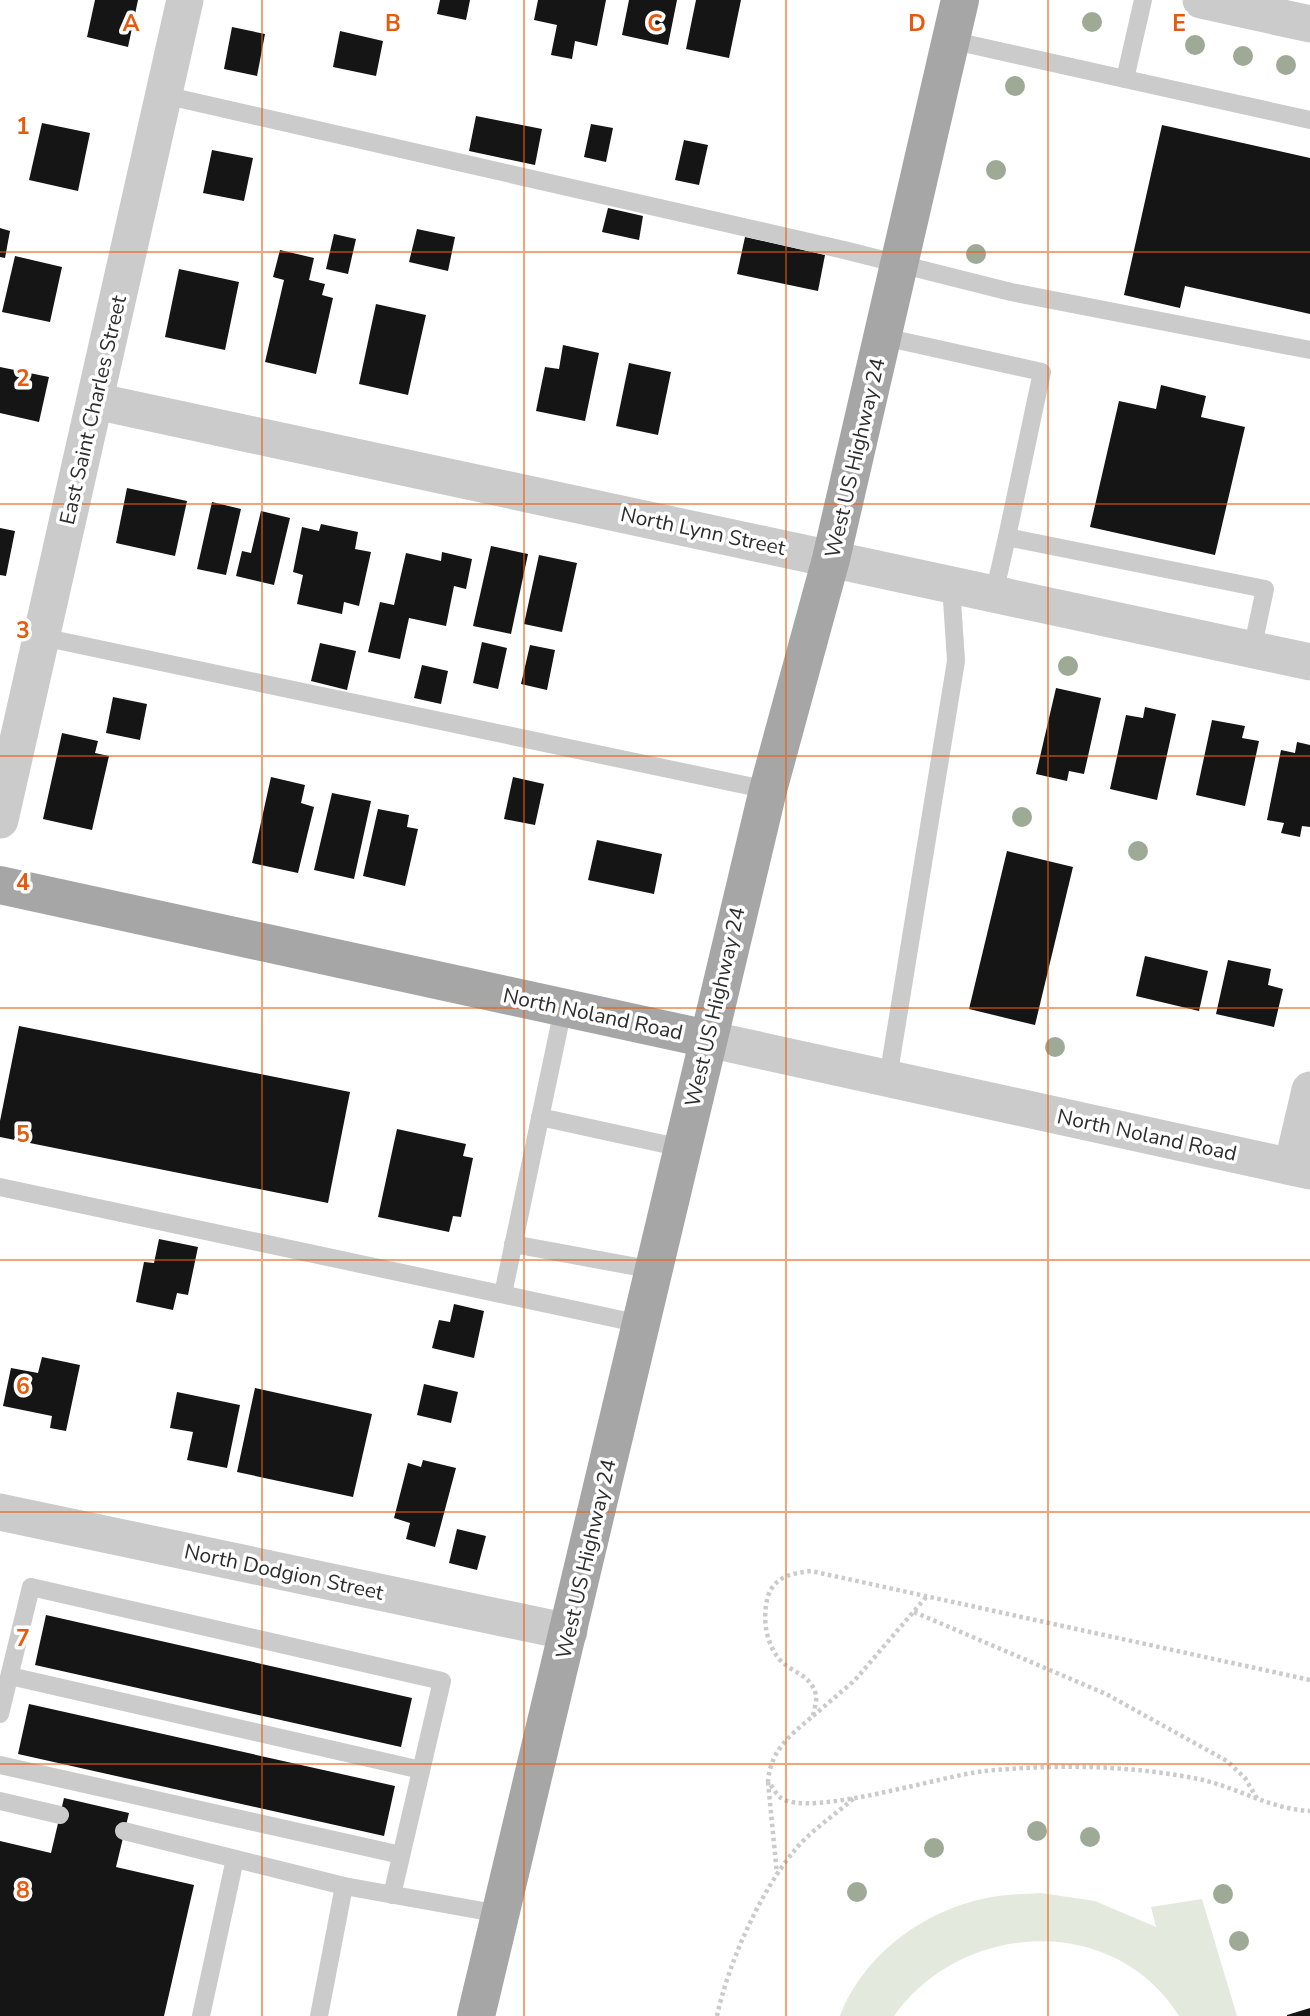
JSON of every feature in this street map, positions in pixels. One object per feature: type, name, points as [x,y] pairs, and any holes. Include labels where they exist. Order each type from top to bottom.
[{"type":"main road","name":"West US Highway 24","points":[[476,2016],[768,790],[831,559],[960,0]]},
{"type":"main road","name":"North Noland Road","points":[[0,885],[708,1039]]},
{"type":"street","name":"East Saint Charles Street","points":[[0,820],[185,0]]},
{"type":"street","points":[[1202,0],[1310,24]]},
{"type":"street","name":"North Lynn Street","points":[[95,401],[1310,662]]},
{"type":"street","name":"North Noland Road","points":[[708,1039],[1301,1169]]},
{"type":"street","points":[[1301,1169],[1310,1090]]},
{"type":"street","name":"North Dodgion Street","points":[[0,1512],[569,1632]]},
{"type":"lane","points":[[1125,79],[1143,0]]},
{"type":"lane","points":[[950,40],[1310,120]]},
{"type":"lane","points":[[164,95],[900,263],[1011,292],[1310,351]]},
{"type":"lane","points":[[884,337],[1042,372],[994,594]]},
{"type":"lane","points":[[1007,537],[1265,589],[1252,650]]},
{"type":"lane","points":[[888,1078],[956,661],[951,585]]},
{"type":"lane","points":[[41,637],[768,790]]},
{"type":"lane","points":[[503,1294],[563,1009]]},
{"type":"lane","points":[[540,1117],[682,1148]]},
{"type":"lane","points":[[0,1187],[641,1324]]},
{"type":"lane","points":[[513,1244],[654,1270]]},
{"type":"lane","points":[[0,1714],[31,1587],[442,1681],[392,1895]]},
{"type":"lane","points":[[10,1676],[421,1770]]},
{"type":"lane","points":[[0,1765],[401,1855]]},
{"type":"lane","points":[[0,1801],[60,1815]]},
{"type":"lane","points":[[124,1831],[344,1886],[500,1914]]},
{"type":"lane","points":[[201,2016],[235,1859]]},
{"type":"lane","points":[[319,2016],[344,1886]]},
{"type":"path","points":[[813,1716],[816,1696],[805,1675],[782,1661],[768,1639],[763,1613],[771,1590],[788,1573],[811,1571],[1310,1680]]},
{"type":"path","points":[[777,1876],[768,1781],[770,1761],[784,1740],[855,1680],[927,1596]]},
{"type":"path","points":[[914,1612],[1106,1693],[1227,1761],[1245,1778],[1259,1801]]},
{"type":"path","points":[[768,1781],[781,1798],[802,1804],[855,1797],[960,1773],[1027,1767],[1179,1775],[1222,1785],[1259,1801],[1310,1811]]},
{"type":"path","points":[[717,2016],[738,1947],[777,1876],[794,1850],[855,1797]]},
{"type":"shaded area","points":[[1041,1893],[1095,1901],[1156,1927],[1151,1907],[1202,1899],[1237,2016],[1179,2016],[1151,1982],[1116,1959],[1078,1945],[1037,1941],[996,1947],[958,1961],[923,1984],[894,2016],[840,2016],[865,1972],[901,1937],[922,1923],[944,1911],[968,1903],[998,1896]]},
{"type":"building","points":[[95,0],[138,0],[128,47],[87,37]]},
{"type":"building","points":[[440,0],[470,0],[466,20],[437,14]]},
{"type":"building","points":[[538,0],[606,0],[597,46],[575,41],[572,59],[551,55],[557,25],[534,20]]},
{"type":"building","points":[[629,0],[677,0],[668,45],[622,35]]},
{"type":"building","points":[[696,0],[741,0],[729,58],[686,49]]},
{"type":"building","points":[[232,27],[265,34],[257,76],[224,69]]},
{"type":"building","points":[[340,31],[383,41],[376,76],[333,67]]},
{"type":"building","points":[[476,116],[542,129],[535,165],[469,151]]},
{"type":"building","points":[[42,123],[90,133],[78,191],[29,180]]},
{"type":"building","points":[[591,124],[613,128],[606,162],[584,157]]},
{"type":"building","points":[[1162,125],[1310,158],[1310,314],[1185,286],[1180,308],[1124,295]]},
{"type":"building","points":[[684,140],[708,145],[699,185],[675,180]]},
{"type":"building","points":[[212,150],[253,158],[244,201],[203,193]]},
{"type":"building","points":[[608,208],[643,216],[639,240],[602,232]]},
{"type":"building","points":[[0,228],[10,231],[5,258],[0,257]]},
{"type":"building","points":[[417,229],[455,237],[448,271],[409,262]]},
{"type":"building","points":[[334,234],[356,239],[348,274],[326,269]]},
{"type":"building","points":[[745,237],[825,255],[818,291],[737,274]]},
{"type":"building","points":[[280,250],[314,258],[309,280],[325,284],[322,295],[333,298],[316,374],[265,362],[284,280],[273,277]]},
{"type":"building","points":[[15,256],[62,267],[50,322],[2,312]]},
{"type":"building","points":[[179,269],[239,282],[225,350],[165,337]]},
{"type":"building","points":[[376,304],[426,315],[408,395],[359,384]]},
{"type":"building","points":[[563,345],[599,353],[585,421],[536,411],[545,367],[559,369]]},
{"type":"building","points":[[629,363],[671,372],[658,435],[616,426]]},
{"type":"building","points":[[0,367],[49,377],[39,422],[0,413]]},
{"type":"building","points":[[1161,385],[1206,396],[1201,417],[1245,427],[1215,555],[1090,527],[1119,401],[1156,409]]},
{"type":"building","points":[[127,488],[187,501],[175,556],[116,543]]},
{"type":"building","points":[[212,502],[241,509],[226,575],[197,569]]},
{"type":"building","points":[[261,511],[290,518],[274,585],[236,576],[242,551],[251,553]]},
{"type":"building","points":[[321,524],[358,532],[355,549],[371,552],[359,606],[344,602],[342,614],[297,604],[303,575],[293,572],[302,527],[319,531]]},
{"type":"building","points":[[0,528],[15,531],[6,576],[0,575]]},
{"type":"building","points":[[491,546],[528,554],[511,634],[473,626]]},
{"type":"building","points":[[442,552],[472,559],[466,589],[454,586],[446,626],[409,618],[400,659],[368,652],[380,602],[394,605],[406,553],[441,561]]},
{"type":"building","points":[[539,555],[577,563],[562,632],[524,624]]},
{"type":"building","points":[[482,642],[507,648],[498,689],[473,683]]},
{"type":"building","points":[[320,643],[356,651],[347,690],[311,681]]},
{"type":"building","points":[[530,645],[555,650],[547,690],[521,684]]},
{"type":"building","points":[[422,665],[448,671],[441,704],[414,698]]},
{"type":"building","points":[[1056,688],[1101,698],[1084,774],[1069,771],[1067,781],[1036,774]]},
{"type":"building","points":[[113,697],[147,704],[140,740],[106,733]]},
{"type":"building","points":[[1145,707],[1176,714],[1157,800],[1110,789],[1126,715],[1143,718]]},
{"type":"building","points":[[1212,720],[1245,726],[1242,738],[1259,741],[1245,806],[1196,795]]},
{"type":"building","points":[[62,733],[98,741],[95,753],[109,756],[92,830],[43,819]]},
{"type":"building","points":[[1297,742],[1310,745],[1310,827],[1302,826],[1300,837],[1281,833],[1284,823],[1267,820],[1281,750],[1295,753]]},
{"type":"building","points":[[271,777],[305,785],[301,803],[314,807],[298,873],[252,863]]},
{"type":"building","points":[[513,777],[544,784],[535,825],[504,819]]},
{"type":"building","points":[[332,793],[371,801],[354,879],[314,870]]},
{"type":"building","points":[[378,809],[409,815],[407,827],[418,829],[405,886],[363,876]]},
{"type":"building","points":[[597,840],[662,854],[654,894],[588,880]]},
{"type":"building","points":[[1007,851],[1073,867],[1035,1025],[969,1009]]},
{"type":"building","points":[[1145,956],[1208,971],[1199,1011],[1136,996]]},
{"type":"building","points":[[1228,960],[1271,969],[1268,985],[1283,989],[1274,1027],[1216,1014]]},
{"type":"building","points":[[19,1026],[350,1092],[328,1203],[0,1137],[0,1121]]},
{"type":"building","points":[[397,1129],[466,1144],[463,1156],[473,1158],[461,1217],[453,1216],[449,1232],[378,1217]]},
{"type":"building","points":[[159,1239],[198,1247],[188,1295],[177,1293],[173,1310],[136,1302],[144,1262],[154,1263]]},
{"type":"building","points":[[454,1304],[484,1311],[474,1358],[432,1348],[439,1320],[450,1322]]},
{"type":"building","points":[[42,1357],[80,1365],[66,1431],[50,1428],[52,1416],[3,1406],[11,1368],[38,1373]]},
{"type":"building","points":[[424,1384],[458,1392],[451,1423],[417,1415]]},
{"type":"building","points":[[255,1388],[372,1414],[353,1497],[237,1472]]},
{"type":"building","points":[[177,1392],[240,1405],[227,1468],[187,1460],[193,1432],[170,1428]]},
{"type":"building","points":[[423,1460],[456,1468],[435,1547],[406,1539],[410,1523],[394,1518],[408,1463],[421,1467]]},
{"type":"building","points":[[457,1529],[486,1536],[477,1570],[449,1563]]},
{"type":"building","points":[[46,1615],[412,1698],[401,1747],[35,1665]]},
{"type":"building","points":[[29,1704],[395,1786],[384,1836],[18,1754]]},
{"type":"building","points":[[64,1798],[129,1813],[116,1867],[194,1885],[164,2016],[0,2016],[0,1841],[51,1853]]},
{"type":"building","points":[[1310,2008],[1310,2016],[1287,2016],[1287,2015]]}]
